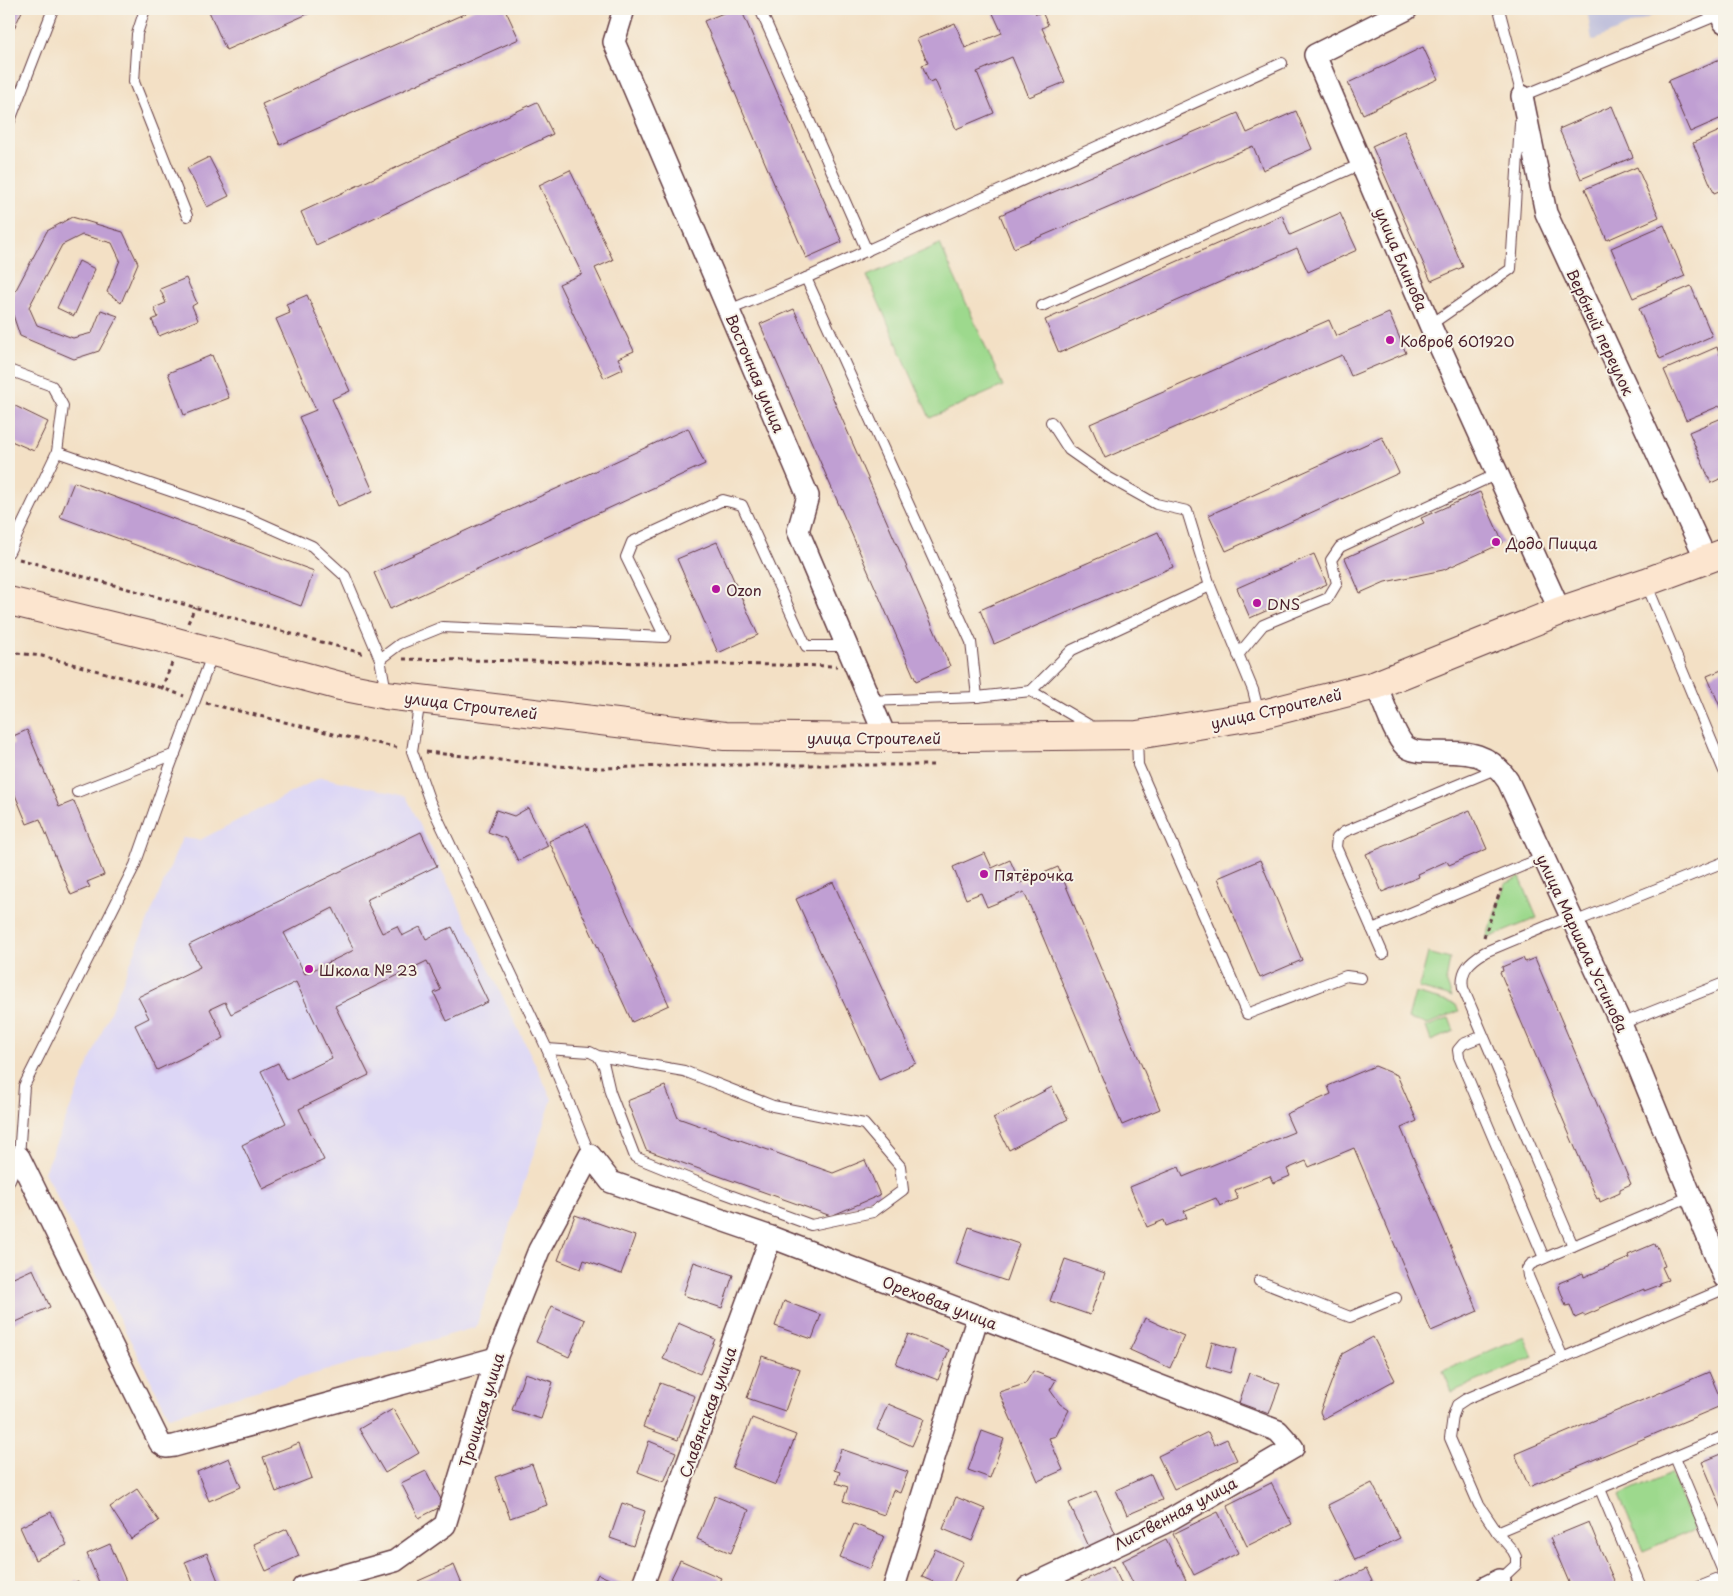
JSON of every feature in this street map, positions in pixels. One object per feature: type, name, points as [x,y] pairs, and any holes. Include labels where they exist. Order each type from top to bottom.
[{"type":"main road","name":"улица Строителей","points":[[9,600],[340,686],[386,695],[725,736],[886,738],[1137,735],[1259,715],[1376,684],[1560,611],[1715,556]]},
{"type":"street","name":"Восточная улица","points":[[624,9],[614,42],[808,496],[798,531],[886,738]]},
{"type":"street","name":"улица Блинова","points":[[1407,9],[1315,55],[1430,325],[1560,611]]},
{"type":"street","name":"Вербный переулок","points":[[1522,96],[1546,213],[1715,556]]},
{"type":"street","name":"улица Маршала Устинова","points":[[1376,684],[1400,739],[1407,748],[1418,752],[1480,755],[1498,768],[1508,781],[1621,1024],[1722,1267]]},
{"type":"street","name":"Ореховая улица","points":[[590,1155],[611,1182],[771,1237],[1278,1431],[1293,1448]]},
{"type":"street","name":"Троицкая улица","points":[[303,1587],[395,1561],[445,1524],[496,1358],[539,1250],[590,1155]]},
{"type":"street","points":[[19,1156],[160,1443],[166,1446],[174,1446],[496,1358]]},
{"type":"street","name":"Славянская улица","points":[[642,1587],[771,1237]]},
{"type":"street","points":[[894,1587],[978,1316]]},
{"type":"street","name":"Лиственная улица","points":[[1028,1587],[1164,1523],[1293,1448]]},
{"type":"lane","points":[[9,123],[53,9]]},
{"type":"lane","points":[[145,9],[137,34],[134,82],[187,216]]},
{"type":"lane","points":[[760,9],[867,251]]},
{"type":"lane","points":[[1430,325],[1511,269],[1522,96],[1499,9]]},
{"type":"lane","points":[[1522,96],[1723,16]]},
{"type":"lane","points":[[729,310],[867,251],[1282,63]]},
{"type":"lane","points":[[1042,306],[1361,164]]},
{"type":"lane","points":[[806,278],[971,642],[977,697]]},
{"type":"lane","points":[[9,370],[52,386],[63,406],[57,452],[9,552]]},
{"type":"lane","points":[[1051,422],[1069,450],[1106,476],[1156,504],[1187,511],[1210,586],[1253,690],[1259,715]]},
{"type":"lane","points":[[57,452],[249,518],[312,546],[345,576],[380,659],[386,695]]},
{"type":"lane","points":[[1238,655],[1263,625],[1328,598],[1337,582],[1331,560],[1340,547],[1497,474]]},
{"type":"lane","points":[[380,659],[400,644],[442,627],[664,637],[626,557],[632,542],[723,500],[742,505],[806,646],[846,646]]},
{"type":"lane","points":[[1646,582],[1724,771]]},
{"type":"lane","points":[[1031,691],[1072,650],[1210,586]]},
{"type":"lane","points":[[9,1182],[19,1156],[24,1086],[135,865],[214,653]]},
{"type":"lane","points":[[869,701],[977,697],[1031,691],[1105,735]]},
{"type":"lane","points":[[420,699],[412,751],[430,802],[547,1049],[590,1155]]},
{"type":"lane","points":[[1137,735],[1138,765],[1247,1014],[1346,976],[1361,978]]},
{"type":"lane","points":[[77,792],[175,754]]},
{"type":"lane","points":[[1383,954],[1336,847],[1337,838],[1344,832],[1498,768]]},
{"type":"lane","points":[[1372,929],[1544,856]]},
{"type":"lane","points":[[1573,1246],[1463,988],[1462,978],[1466,968],[1477,957],[1724,862]]},
{"type":"lane","points":[[1621,1024],[1724,983]]},
{"type":"lane","points":[[1483,1036],[1463,1044],[1458,1050],[1459,1057],[1544,1258]]},
{"type":"lane","points":[[547,1049],[590,1052],[598,1056],[684,1070],[773,1106],[864,1124],[900,1166],[903,1190],[873,1212],[811,1225],[724,1194],[635,1157],[610,1092],[604,1066],[598,1056]]},
{"type":"lane","points":[[1563,1358],[1528,1276],[1527,1269],[1531,1264],[1544,1258],[1692,1196]]},
{"type":"lane","points":[[1260,1281],[1350,1317],[1396,1298]]},
{"type":"lane","points":[[1497,1585],[1516,1565],[1516,1557],[1479,1505],[1450,1438],[1453,1416],[1457,1405],[1466,1399],[1724,1289]]},
{"type":"lane","points":[[1497,1532],[1724,1436]]},
{"type":"lane","points":[[1675,1457],[1724,1575],[1699,1587]]},
{"type":"lane","points":[[1600,1489],[1641,1587]]},
{"type":"path","points":[[162,688],[195,608]]},
{"type":"path","points":[[9,652],[42,656],[162,688],[196,700],[412,751],[556,766],[604,768],[699,765],[933,766]]},
{"type":"path","points":[[1477,957],[1506,872]]},
{"type":"shaded area","points":[[1587,9],[1668,9],[1592,41]]},
{"type":"shaded area","name":"Школа № 23","points":[[321,777],[406,796],[552,1099],[476,1327],[169,1416],[44,1172],[182,838],[200,840]]},
{"type":"green space","points":[[940,244],[1003,386],[930,418],[867,276]]},
{"type":"green space","points":[[1520,877],[1537,918],[1486,939],[1505,884]]},
{"type":"green space","points":[[1428,953],[1450,959],[1446,981],[1452,997],[1419,988]]},
{"type":"green space","points":[[1415,993],[1455,1004],[1459,1011],[1428,1024],[1408,1019]]},
{"type":"green space","points":[[1449,1018],[1454,1031],[1431,1041],[1426,1027]]},
{"type":"green space","points":[[1524,1336],[1533,1357],[1452,1392],[1443,1371]]},
{"type":"green space","points":[[1671,1473],[1695,1529],[1643,1551],[1619,1496]]},
{"type":"building","points":[[9,9],[23,9],[9,39]]},
{"type":"building","points":[[208,9],[319,9],[226,50]]},
{"type":"building","points":[[475,9],[505,9],[519,39],[280,145],[262,104]]},
{"type":"building","points":[[733,9],[741,9],[842,242],[806,258],[704,21]]},
{"type":"building","points":[[991,9],[1034,9],[1036,14],[1042,12],[1048,25],[1042,28],[1065,82],[1029,97],[1012,57],[977,72],[994,113],[956,129],[935,80],[929,82],[922,65],[928,63],[917,39],[955,23],[965,48],[1002,33]]},
{"type":"building","points":[[1423,47],[1438,79],[1363,114],[1348,83]]},
{"type":"building","points":[[1720,59],[1724,68],[1724,117],[1690,132],[1668,81]]},
{"type":"building","points":[[537,102],[553,134],[316,245],[301,212]]},
{"type":"building","points":[[1612,106],[1633,157],[1581,179],[1559,129]]},
{"type":"building","points":[[1296,111],[1312,149],[1263,170],[1253,146],[1014,248],[1000,215],[1238,113],[1247,133]]},
{"type":"building","points":[[1724,129],[1724,189],[1714,193],[1693,143]]},
{"type":"building","points":[[1404,131],[1463,267],[1431,281],[1372,146]]},
{"type":"building","points":[[209,157],[229,196],[207,207],[187,168]]},
{"type":"building","points":[[1637,167],[1659,217],[1607,240],[1585,189]]},
{"type":"building","points":[[570,170],[613,260],[595,268],[634,351],[618,358],[623,369],[604,378],[559,284],[582,274],[539,185]]},
{"type":"building","points":[[1724,198],[1724,214],[1719,201]]},
{"type":"building","points":[[1340,213],[1357,250],[1308,272],[1297,248],[1059,353],[1045,320],[1282,215],[1290,235]]},
{"type":"building","points":[[72,217],[123,232],[138,263],[121,303],[107,292],[120,260],[112,243],[82,235],[62,245],[29,307],[37,325],[73,338],[92,333],[101,310],[118,316],[99,351],[74,359],[20,336],[9,303],[47,231]]},
{"type":"building","points":[[1664,225],[1685,276],[1633,298],[1611,248]]},
{"type":"building","points":[[79,261],[95,269],[74,316],[57,308]]},
{"type":"building","points":[[186,278],[197,303],[192,306],[198,320],[159,336],[152,320],[158,317],[154,308],[166,303],[160,289]]},
{"type":"building","points":[[1691,286],[1712,336],[1660,359],[1639,309]]},
{"type":"building","points":[[307,295],[350,391],[332,399],[373,491],[338,506],[299,417],[316,410],[276,319],[290,313],[286,304]]},
{"type":"building","points":[[794,309],[950,666],[916,681],[760,324]]},
{"type":"building","points":[[1389,313],[1406,353],[1351,376],[1342,355],[1105,458],[1090,424],[1329,320],[1336,336]]},
{"type":"building","points":[[1717,347],[1724,365],[1724,404],[1686,420],[1664,370]]},
{"type":"building","points":[[212,355],[229,398],[184,415],[168,373]]},
{"type":"building","points":[[9,403],[48,422],[34,451],[9,440]]},
{"type":"building","points":[[1724,417],[1724,477],[1711,483],[1689,432]]},
{"type":"building","points":[[688,428],[705,464],[390,609],[374,573]]},
{"type":"building","points":[[1382,437],[1399,473],[1226,551],[1209,515]]},
{"type":"building","points":[[74,482],[314,571],[301,606],[60,517]]},
{"type":"building","points":[[1480,492],[1503,543],[1443,570],[1385,582],[1360,593],[1345,558],[1424,523],[1421,518]]},
{"type":"building","points":[[1158,532],[1173,567],[994,644],[980,610]]},
{"type":"building","points":[[717,542],[758,635],[718,653],[677,559]]},
{"type":"building","points":[[1314,554],[1327,584],[1250,618],[1237,588]]},
{"type":"building","points":[[1724,669],[1724,716],[1707,676]]},
{"type":"building","points":[[27,730],[59,807],[74,801],[104,875],[87,882],[90,887],[71,895],[40,819],[27,824],[9,780],[9,746],[14,744],[11,737]]},
{"type":"building","points":[[528,808],[548,846],[518,861],[507,839],[488,832],[496,810],[514,816]]},
{"type":"building","points":[[1470,810],[1487,849],[1449,865],[1447,861],[1418,874],[1419,877],[1382,892],[1366,854]]},
{"type":"building","points":[[586,824],[669,1005],[632,1022],[549,841]]},
{"type":"building","points":[[421,832],[437,866],[366,900],[382,933],[397,926],[402,936],[420,927],[426,939],[452,927],[488,1002],[447,1021],[434,993],[441,990],[427,961],[335,1006],[369,1075],[299,1109],[324,1160],[263,1189],[242,1145],[286,1123],[261,1071],[278,1063],[286,1080],[332,1058],[296,982],[231,1014],[225,1002],[210,1009],[224,1038],[157,1070],[135,1025],[149,1018],[138,997],[200,967],[189,945]],"holes":[[[333,908],[354,950],[305,974],[284,933]]]},
{"type":"building","points":[[985,853],[992,868],[1010,860],[1020,883],[1058,867],[1160,1109],[1122,1125],[1024,892],[987,907],[981,893],[966,899],[953,867]]},
{"type":"building","points":[[1260,860],[1302,960],[1260,978],[1218,878]]},
{"type":"building","points":[[833,882],[916,1063],[879,1080],[796,899]]},
{"type":"building","points":[[1523,958],[1525,962],[1535,958],[1631,1184],[1620,1189],[1620,1193],[1600,1202],[1599,1198],[1597,1199],[1500,972],[1503,971],[1502,967]]},
{"type":"building","points":[[1375,1066],[1397,1075],[1417,1121],[1401,1128],[1478,1311],[1431,1331],[1354,1148],[1309,1167],[1306,1161],[1287,1169],[1290,1176],[1273,1183],[1270,1176],[1235,1190],[1238,1199],[1220,1206],[1216,1198],[1184,1211],[1187,1218],[1166,1226],[1164,1220],[1147,1227],[1130,1187],[1179,1167],[1183,1177],[1294,1132],[1286,1114],[1331,1094],[1328,1086]]},
{"type":"building","points":[[665,1086],[678,1118],[833,1173],[865,1160],[880,1195],[831,1216],[646,1150],[627,1101]]},
{"type":"building","points":[[1052,1087],[1068,1119],[1009,1150],[993,1118]]},
{"type":"building","points":[[575,1215],[635,1236],[621,1274],[584,1260],[581,1269],[558,1260]]},
{"type":"building","points":[[969,1227],[1019,1244],[1006,1281],[956,1264]]},
{"type":"building","points":[[1654,1244],[1655,1247],[1657,1246],[1665,1266],[1662,1267],[1668,1280],[1659,1283],[1660,1285],[1644,1291],[1644,1289],[1584,1316],[1584,1314],[1575,1318],[1570,1305],[1566,1306],[1559,1283],[1583,1273],[1584,1277],[1629,1258],[1628,1255]]},
{"type":"building","points":[[1065,1259],[1105,1273],[1090,1315],[1050,1301]]},
{"type":"building","points":[[694,1262],[733,1275],[722,1308],[683,1295]]},
{"type":"building","points":[[33,1269],[50,1307],[9,1325],[9,1280]]},
{"type":"building","points":[[784,1301],[821,1315],[812,1339],[775,1326]]},
{"type":"building","points":[[552,1306],[585,1320],[569,1357],[536,1342]]},
{"type":"building","points":[[1145,1318],[1184,1336],[1170,1368],[1130,1350]]},
{"type":"building","points":[[678,1323],[715,1339],[700,1374],[663,1359]]},
{"type":"building","points":[[908,1334],[949,1350],[938,1380],[896,1364]]},
{"type":"building","points":[[1373,1337],[1395,1380],[1323,1419],[1320,1412],[1342,1354]]},
{"type":"building","points":[[1212,1342],[1236,1349],[1230,1373],[1206,1366]]},
{"type":"building","points":[[762,1356],[800,1369],[785,1411],[747,1398]]},
{"type":"building","points":[[1033,1371],[1056,1380],[1050,1390],[1060,1404],[1069,1410],[1056,1436],[1049,1438],[1063,1470],[1038,1481],[999,1392],[1025,1384]]},
{"type":"building","points":[[1709,1372],[1723,1405],[1529,1487],[1515,1454]]},
{"type":"building","points":[[525,1373],[553,1382],[541,1419],[512,1410]]},
{"type":"building","points":[[1249,1373],[1280,1384],[1269,1414],[1239,1403]]},
{"type":"building","points":[[660,1383],[695,1396],[678,1440],[643,1427]]},
{"type":"building","points":[[888,1404],[924,1419],[912,1446],[877,1430]]},
{"type":"building","points":[[393,1409],[419,1453],[385,1473],[359,1429]]},
{"type":"building","points":[[752,1418],[796,1435],[776,1485],[732,1468]]},
{"type":"building","points":[[982,1431],[1004,1439],[990,1478],[968,1470]]},
{"type":"building","points":[[1208,1432],[1214,1445],[1227,1439],[1237,1460],[1174,1489],[1158,1456]]},
{"type":"building","points":[[649,1441],[676,1452],[664,1482],[638,1472]]},
{"type":"building","points":[[299,1443],[312,1478],[276,1492],[263,1457]]},
{"type":"building","points":[[841,1449],[908,1472],[900,1493],[893,1490],[884,1515],[843,1501],[848,1487],[836,1483],[840,1472],[834,1470]]},
{"type":"building","points":[[1724,1453],[1724,1514],[1702,1462]]},
{"type":"building","points":[[229,1458],[241,1487],[209,1501],[197,1472]]},
{"type":"building","points":[[532,1464],[547,1505],[510,1518],[495,1477]]},
{"type":"building","points":[[426,1471],[444,1505],[419,1518],[401,1483]]},
{"type":"building","points":[[1151,1474],[1162,1500],[1127,1515],[1116,1490]]},
{"type":"building","points":[[1271,1483],[1292,1524],[1247,1546],[1227,1505]]},
{"type":"building","points":[[1372,1483],[1400,1538],[1355,1560],[1328,1505]]},
{"type":"building","points":[[137,1489],[159,1521],[131,1539],[110,1507]]},
{"type":"building","points":[[1096,1491],[1117,1537],[1090,1549],[1069,1503]]},
{"type":"building","points":[[715,1496],[749,1510],[731,1553],[697,1539]]},
{"type":"building","points":[[956,1497],[985,1509],[972,1541],[943,1529]]},
{"type":"building","points":[[622,1503],[645,1511],[633,1546],[610,1538]]},
{"type":"building","points":[[51,1512],[67,1545],[35,1560],[20,1527]]},
{"type":"building","points":[[1218,1512],[1238,1553],[1194,1575],[1173,1534]]},
{"type":"building","points":[[1589,1522],[1617,1587],[1571,1587],[1550,1538]]},
{"type":"building","points":[[854,1524],[884,1536],[870,1569],[840,1557]]},
{"type":"building","points":[[287,1529],[299,1556],[266,1571],[254,1544]]},
{"type":"building","points":[[1166,1539],[1186,1580],[1171,1587],[1135,1587],[1122,1561]]},
{"type":"building","points":[[110,1544],[128,1586],[126,1587],[101,1587],[87,1554]]},
{"type":"building","points":[[935,1549],[963,1562],[951,1587],[945,1587],[922,1577]]},
{"type":"building","points":[[207,1553],[220,1586],[195,1587],[185,1562]]},
{"type":"building","points":[[680,1560],[721,1578],[716,1587],[667,1587]]},
{"type":"building","points":[[454,1565],[463,1587],[420,1587],[418,1581]]},
{"type":"building","points":[[1113,1566],[1123,1587],[1071,1587]]},
{"type":"building","points":[[1366,1569],[1375,1587],[1329,1587]]},
{"type":"building","points":[[598,1574],[625,1586],[592,1587]]},
{"type":"building","points":[[78,1581],[81,1587],[65,1587]]},
{"type":"place","name":"Ковров 601920","points":[[1390,340]]},
{"type":"place","name":"Додо Пицца","points":[[1496,542]]},
{"type":"place","name":"Ozon","points":[[716,589]]},
{"type":"place","name":"DNS","points":[[1257,603]]},
{"type":"place","name":"Пятёрочка","points":[[984,874]]},
{"type":"place","name":"Школа № 23","points":[[309,969]]}]
